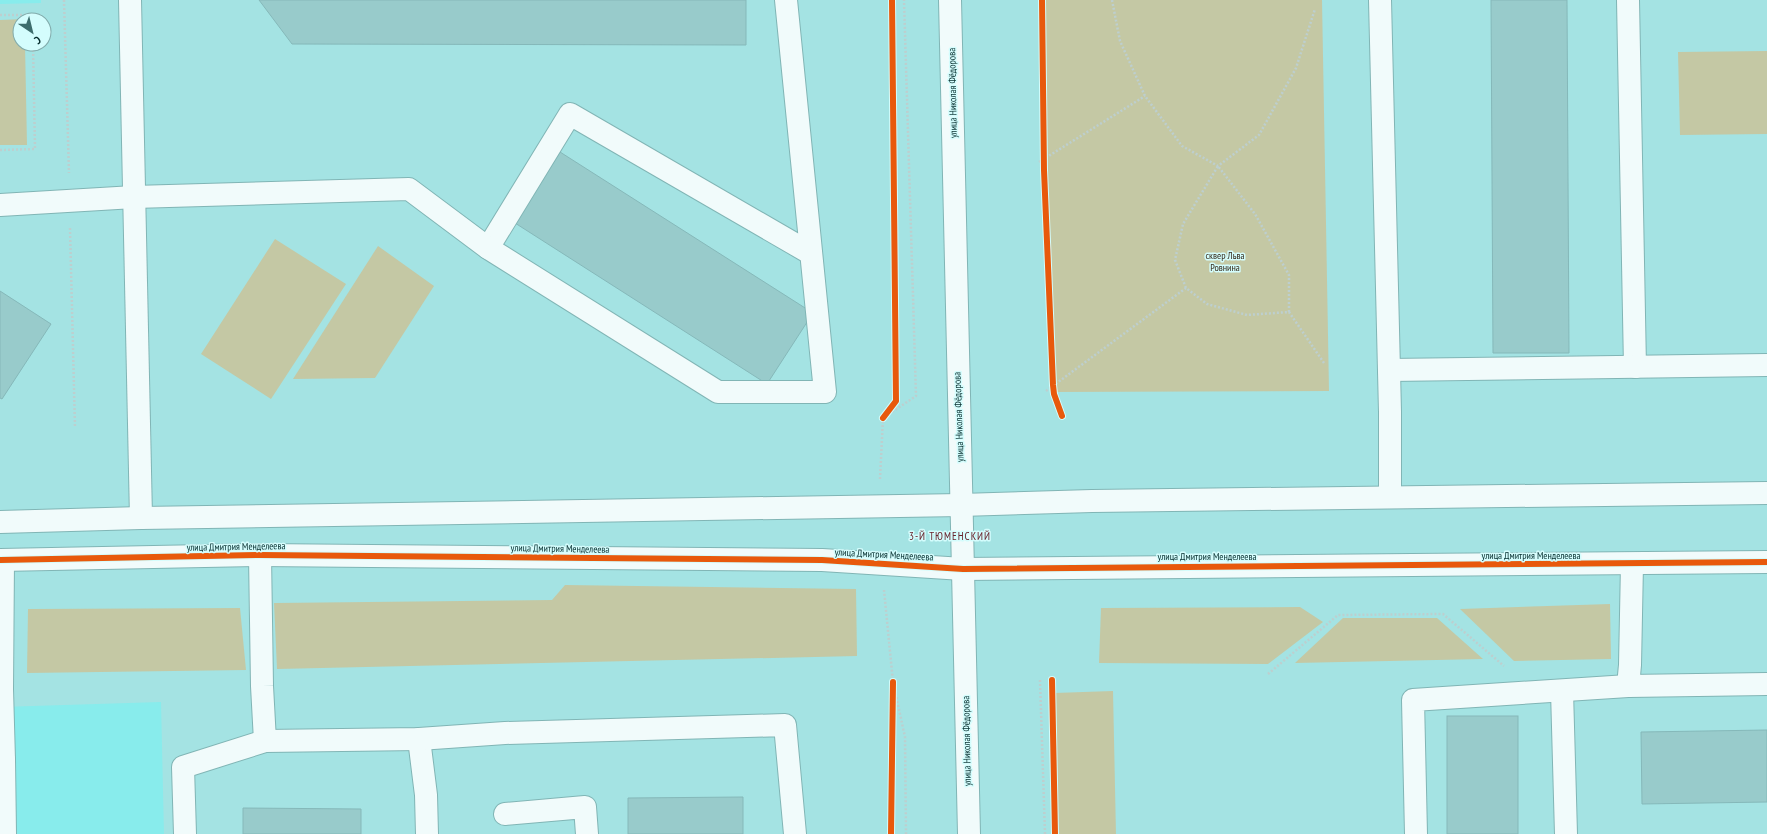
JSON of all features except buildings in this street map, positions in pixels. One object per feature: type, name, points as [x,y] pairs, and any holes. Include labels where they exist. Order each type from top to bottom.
[{"type":"street","points":[[130,0],[141,518]]},
{"type":"street","points":[[0,205],[134,197],[409,189],[488,248],[718,392],[825,392],[786,0]]},
{"type":"street","name":"улица Николая Фёдорова","points":[[950,0],[958,409],[969,834]]},
{"type":"street","points":[[1380,0],[1389,370],[1390,497]]},
{"type":"street","points":[[1628,0],[1635,367]]},
{"type":"street","points":[[488,248],[570,114],[810,253]]},
{"type":"street","points":[[1389,370],[1767,365]]},
{"type":"street","points":[[0,522],[141,518],[961,505],[1092,501],[1767,493]]},
{"type":"street","points":[[260,555],[262,686],[265,741]]},
{"type":"street","name":"улица Дмитрия Менделеева","points":[[1,560],[260,555],[822,560],[963,569],[1767,562]]},
{"type":"street","points":[[1,560],[4,834]]},
{"type":"street","points":[[1628,686],[1630,665],[1632,564]]},
{"type":"street","points":[[1416,834],[1413,700],[1628,686],[1767,684]]},
{"type":"street","points":[[1562,691],[1566,834]]},
{"type":"street","points":[[185,834],[183,767],[265,741],[419,739],[505,733],[785,725],[795,834]]},
{"type":"street","points":[[419,739],[426,795],[428,834]]},
{"type":"street","points":[[505,814],[585,807],[586,834]]},
{"type":"path","points":[[883,418],[916,396],[904,0]]},
{"type":"path","points":[[1112,0],[1120,41],[1145,96],[1182,146],[1218,166],[1255,214],[1289,275],[1289,312],[1324,363]]},
{"type":"path","points":[[1289,312],[1247,315],[1207,304],[1186,288],[1175,260],[1183,224],[1218,166],[1259,135],[1296,68],[1316,9]]},
{"type":"path","points":[[0,15],[12,15]]},
{"type":"path","points":[[0,150],[35,149],[33,52]]},
{"type":"path","points":[[1042,162],[1145,96]]},
{"type":"path","points":[[1042,162],[1044,151]]},
{"type":"path","points":[[1046,390],[1186,288]]},
{"type":"path","points":[[1053,377],[1054,394]]},
{"type":"path","points":[[880,506],[883,418],[896,401]]},
{"type":"path","points":[[881,564],[893,682],[905,737],[906,834]]},
{"type":"path","points":[[1268,674],[1338,615],[1443,614],[1506,668]]},
{"type":"path","points":[[1040,680],[1045,834]]},
{"type":"path","points":[[892,712],[893,682]]},
{"type":"shaded area","points":[[0,0],[41,0],[41,3],[0,4]]},
{"type":"shaded area","points":[[161,702],[164,834],[0,834],[0,707]]},
{"type":"green space","name":"сквер Льва Ровнина","points":[[1045,0],[1322,0],[1329,391],[1051,392]]},
{"type":"green space","points":[[0,20],[12,20],[12,52],[25,52],[27,145],[0,145]]},
{"type":"green space","points":[[1767,51],[1767,134],[1680,135],[1678,52]]},
{"type":"green space","points":[[275,239],[346,284],[271,399],[201,354]]},
{"type":"green space","points":[[378,246],[434,286],[375,378],[293,379]]},
{"type":"green space","points":[[565,585],[856,589],[857,656],[277,669],[274,603],[552,600]]},
{"type":"green space","points":[[1610,604],[1611,659],[1514,661],[1460,609]]},
{"type":"green space","points":[[1300,607],[1323,622],[1268,664],[1099,663],[1101,608]]},
{"type":"green space","points":[[240,608],[246,670],[27,673],[28,609]]},
{"type":"green space","points":[[1343,618],[1437,618],[1483,659],[1295,663]]},
{"type":"green space","points":[[1113,691],[1116,834],[1057,834],[1054,693]]},
{"type":"cycle path","points":[[883,418],[896,401],[892,0]]},
{"type":"cycle path","points":[[1042,0],[1044,170],[1053,385],[1054,394],[1062,416]]},
{"type":"cycle path","points":[[0,560],[260,555],[822,560],[963,569],[1767,562]]},
{"type":"cycle path","points":[[1052,680],[1055,834]]},
{"type":"cycle path","points":[[891,834],[893,682]]},
{"type":"district","name":"3-Й ТЮМЕНСКИЙ","points":[[950,536]]}]
